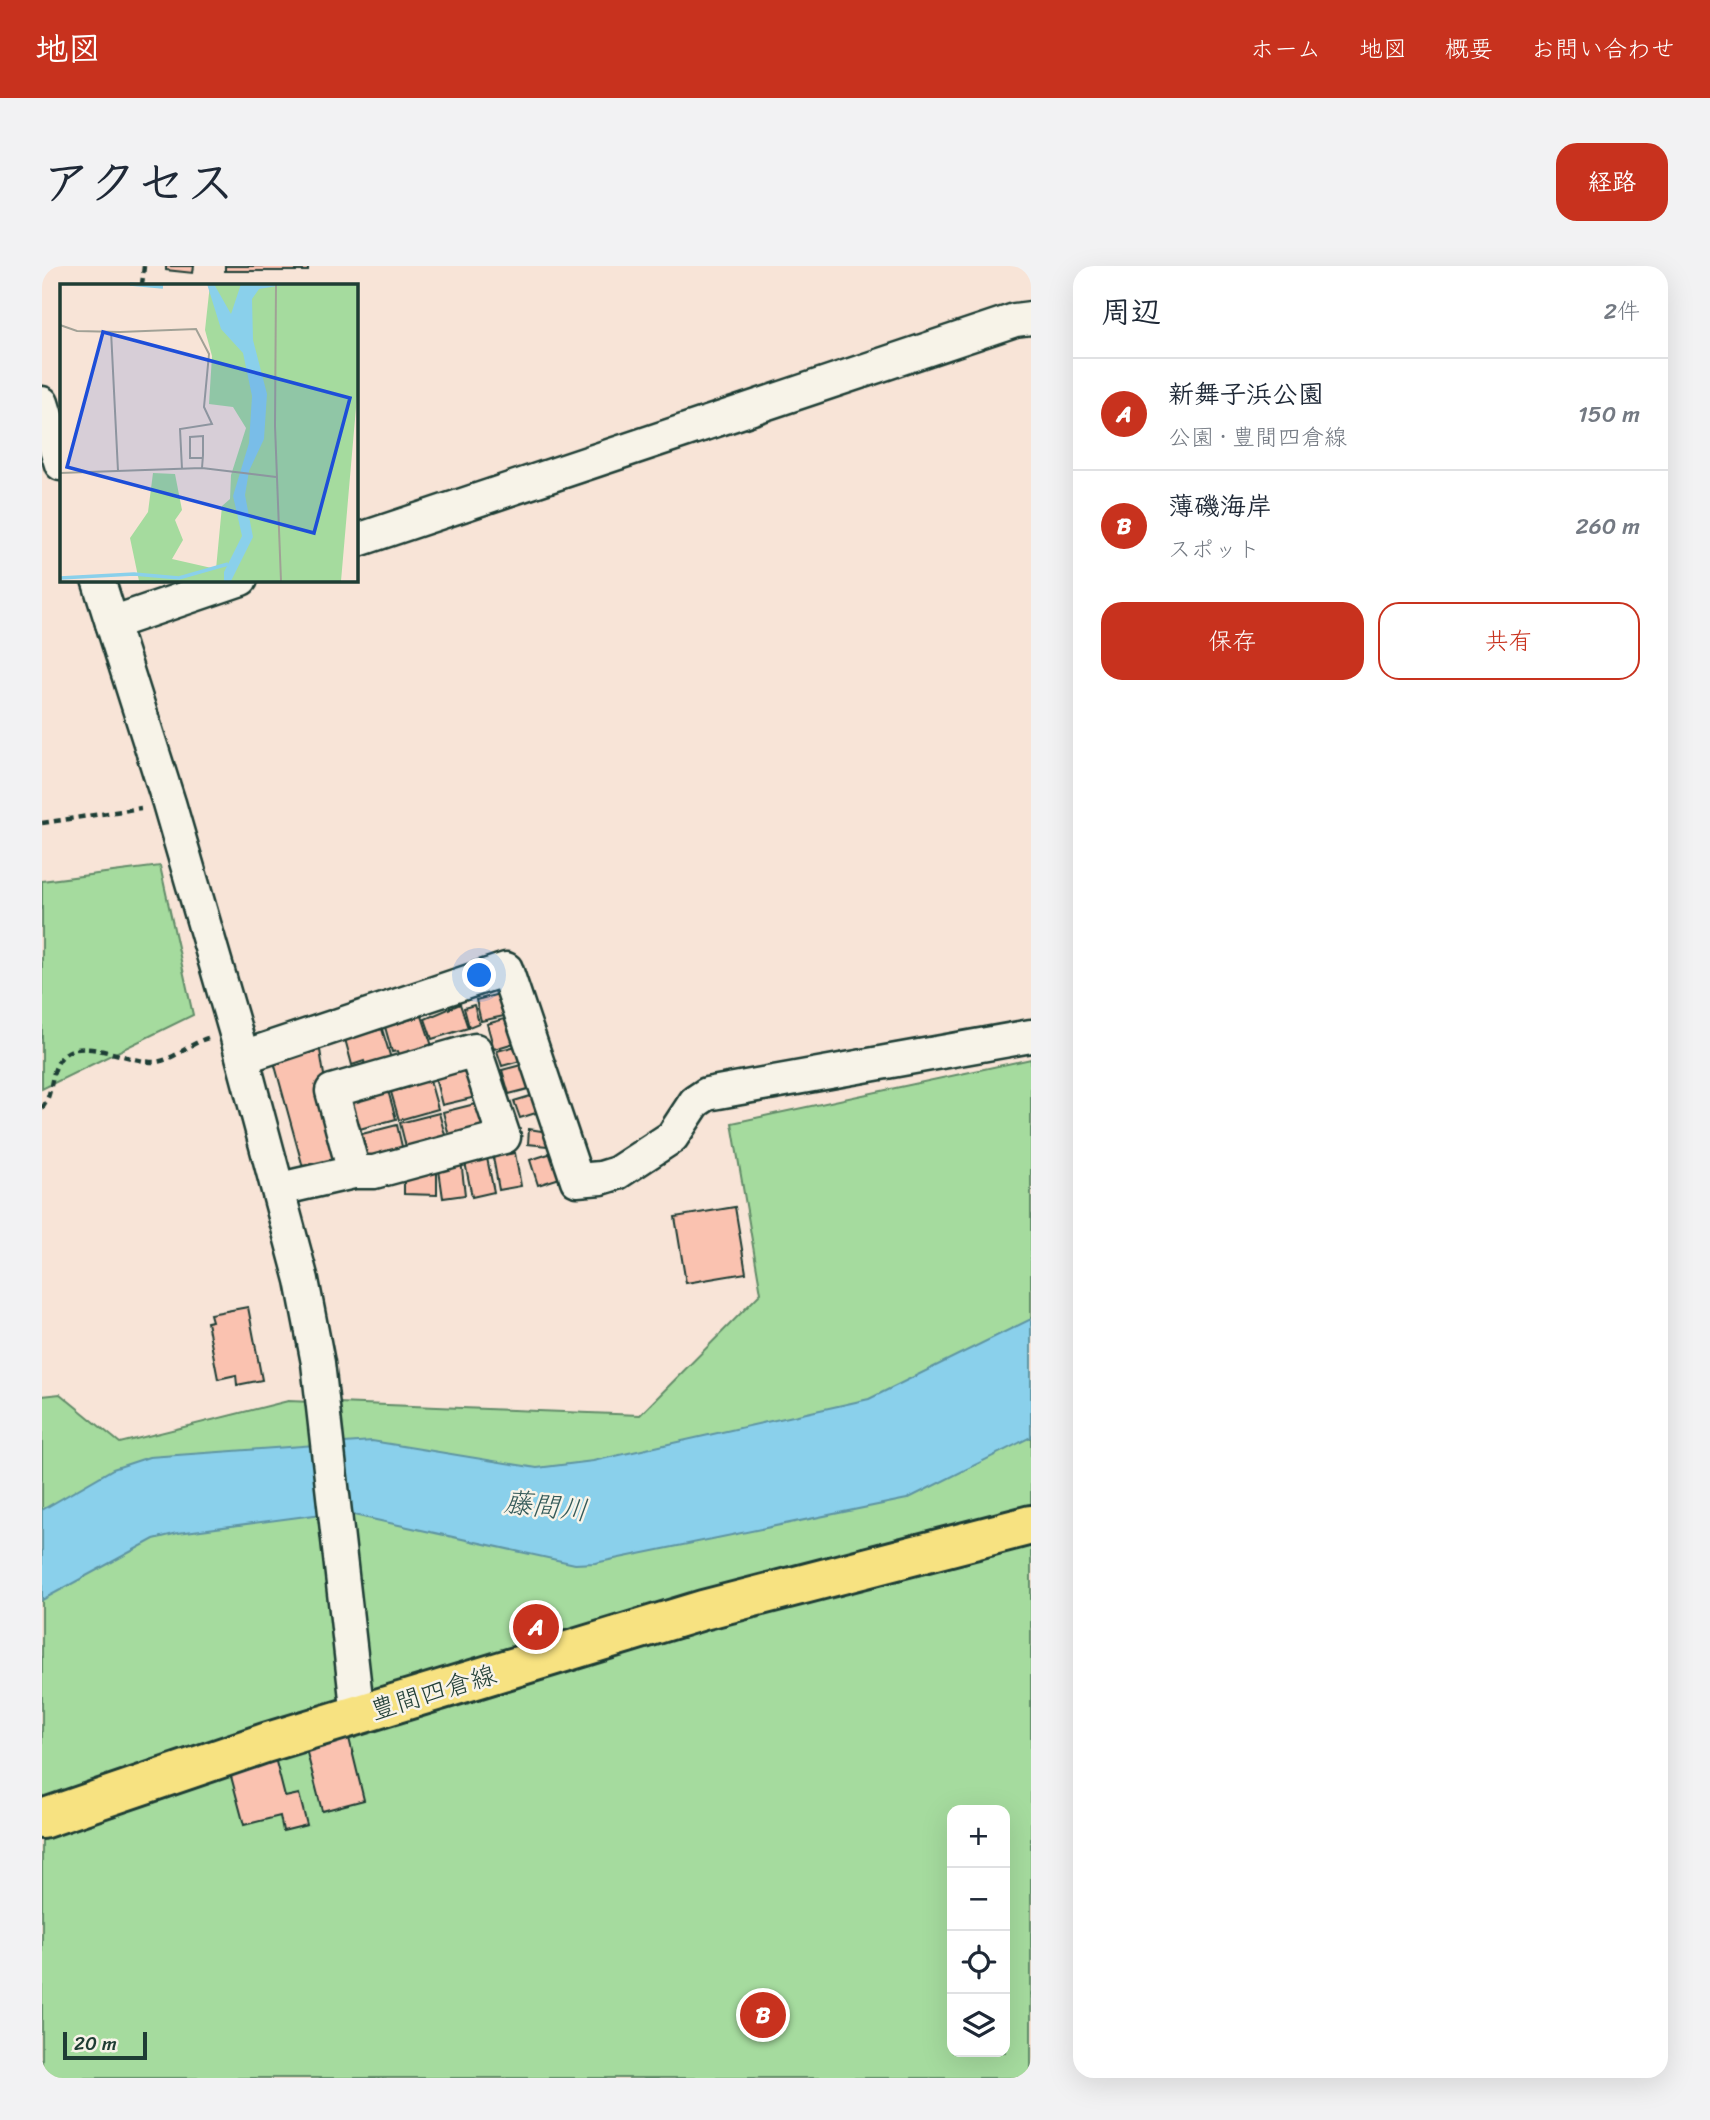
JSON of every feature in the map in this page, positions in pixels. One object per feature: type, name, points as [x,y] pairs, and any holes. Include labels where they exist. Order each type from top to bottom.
[{"type":"main road","name":"豊間四倉線","points":[[42,1819],[265,1743],[703,1610],[1031,1525]]},
{"type":"street","points":[[357,540],[1015,320],[1031,318]]},
{"type":"street","points":[[42,403],[60,461]]},
{"type":"street","points":[[99,581],[169,803],[280,1189],[318,1363],[358,1716]]},
{"type":"street","points":[[112,623],[235,581]]},
{"type":"street","points":[[239,1043],[506,969],[578,1180],[617,1173],[672,1137],[695,1102],[707,1094],[1031,1036]]},
{"type":"street","points":[[280,1189],[354,1172],[374,1172],[505,1137],[475,1050],[332,1091],[354,1172]]},
{"type":"path","points":[[142,284],[144,266]]},
{"type":"path","points":[[42,822],[169,803]]},
{"type":"path","points":[[42,1108],[47,1102],[57,1063],[67,1052],[79,1047],[153,1062],[166,1060],[193,1042],[239,1043]]},
{"type":"green space","points":[[160,866],[193,1015],[42,1089],[42,881]]},
{"type":"green space","points":[[1031,1059],[1031,2078],[42,2078],[42,1396],[60,1394],[120,1443],[288,1401],[640,1415],[761,1293],[732,1123]]},
{"type":"water","name":"藤間川","points":[[1031,1319],[1031,1437],[907,1499],[595,1563],[575,1564],[349,1514],[314,1515],[178,1533],[154,1539],[42,1600],[42,1510],[113,1469],[149,1457],[372,1441],[537,1468],[593,1461],[869,1399]]},
{"type":"building","points":[[166,266],[194,266],[193,273],[166,270]]},
{"type":"building","points":[[225,266],[308,266],[308,271],[225,271]]},
{"type":"building","points":[[499,994],[504,1016],[481,1021],[476,1000]]},
{"type":"building","points":[[460,1004],[468,1028],[432,1039],[425,1019]]},
{"type":"building","points":[[474,1005],[479,1023],[469,1027],[464,1008]]},
{"type":"building","points":[[422,1016],[433,1049],[401,1059],[398,1051],[392,1052],[385,1027]]},
{"type":"building","points":[[508,1018],[514,1043],[494,1049],[487,1024]]},
{"type":"building","points":[[382,1029],[392,1062],[366,1069],[364,1061],[352,1065],[345,1039]]},
{"type":"building","points":[[516,1046],[520,1061],[502,1066],[497,1051]]},
{"type":"building","points":[[320,1050],[338,1163],[304,1171],[274,1062]]},
{"type":"building","points":[[472,1064],[480,1096],[442,1105],[435,1077]]},
{"type":"building","points":[[525,1064],[532,1088],[509,1094],[502,1070]]},
{"type":"building","points":[[429,1077],[438,1109],[399,1120],[391,1092],[410,1087],[409,1082]]},
{"type":"building","points":[[387,1087],[396,1119],[356,1130],[349,1102]]},
{"type":"building","points":[[537,1094],[542,1111],[520,1118],[514,1101]]},
{"type":"building","points":[[483,1102],[490,1132],[449,1136],[443,1112]]},
{"type":"building","points":[[439,1113],[447,1142],[406,1147],[400,1123]]},
{"type":"building","points":[[397,1125],[404,1155],[364,1159],[358,1135]]},
{"type":"building","points":[[529,1129],[548,1132],[547,1146],[528,1144]]},
{"type":"building","points":[[555,1152],[563,1177],[538,1185],[530,1160]]},
{"type":"building","points":[[515,1153],[521,1186],[499,1190],[493,1157]]},
{"type":"building","points":[[487,1158],[494,1192],[472,1197],[465,1162]]},
{"type":"building","points":[[461,1160],[465,1195],[443,1198],[438,1163]]},
{"type":"building","points":[[404,1171],[437,1172],[437,1195],[404,1194]]},
{"type":"building","points":[[735,1207],[746,1273],[686,1283],[675,1217]]},
{"type":"building","points":[[248,1307],[262,1380],[237,1385],[236,1375],[218,1379],[207,1322],[212,1321],[210,1314]]},
{"type":"building","points":[[347,1730],[364,1800],[322,1811],[304,1741]]},
{"type":"building","points":[[274,1754],[285,1797],[299,1794],[307,1825],[283,1831],[280,1816],[244,1825],[228,1765]]},
{"type":"place","name":"新舞子浜公園","points":[[536,1627]]},
{"type":"place","name":"薄磯海岸","points":[[763,2015]]}]
